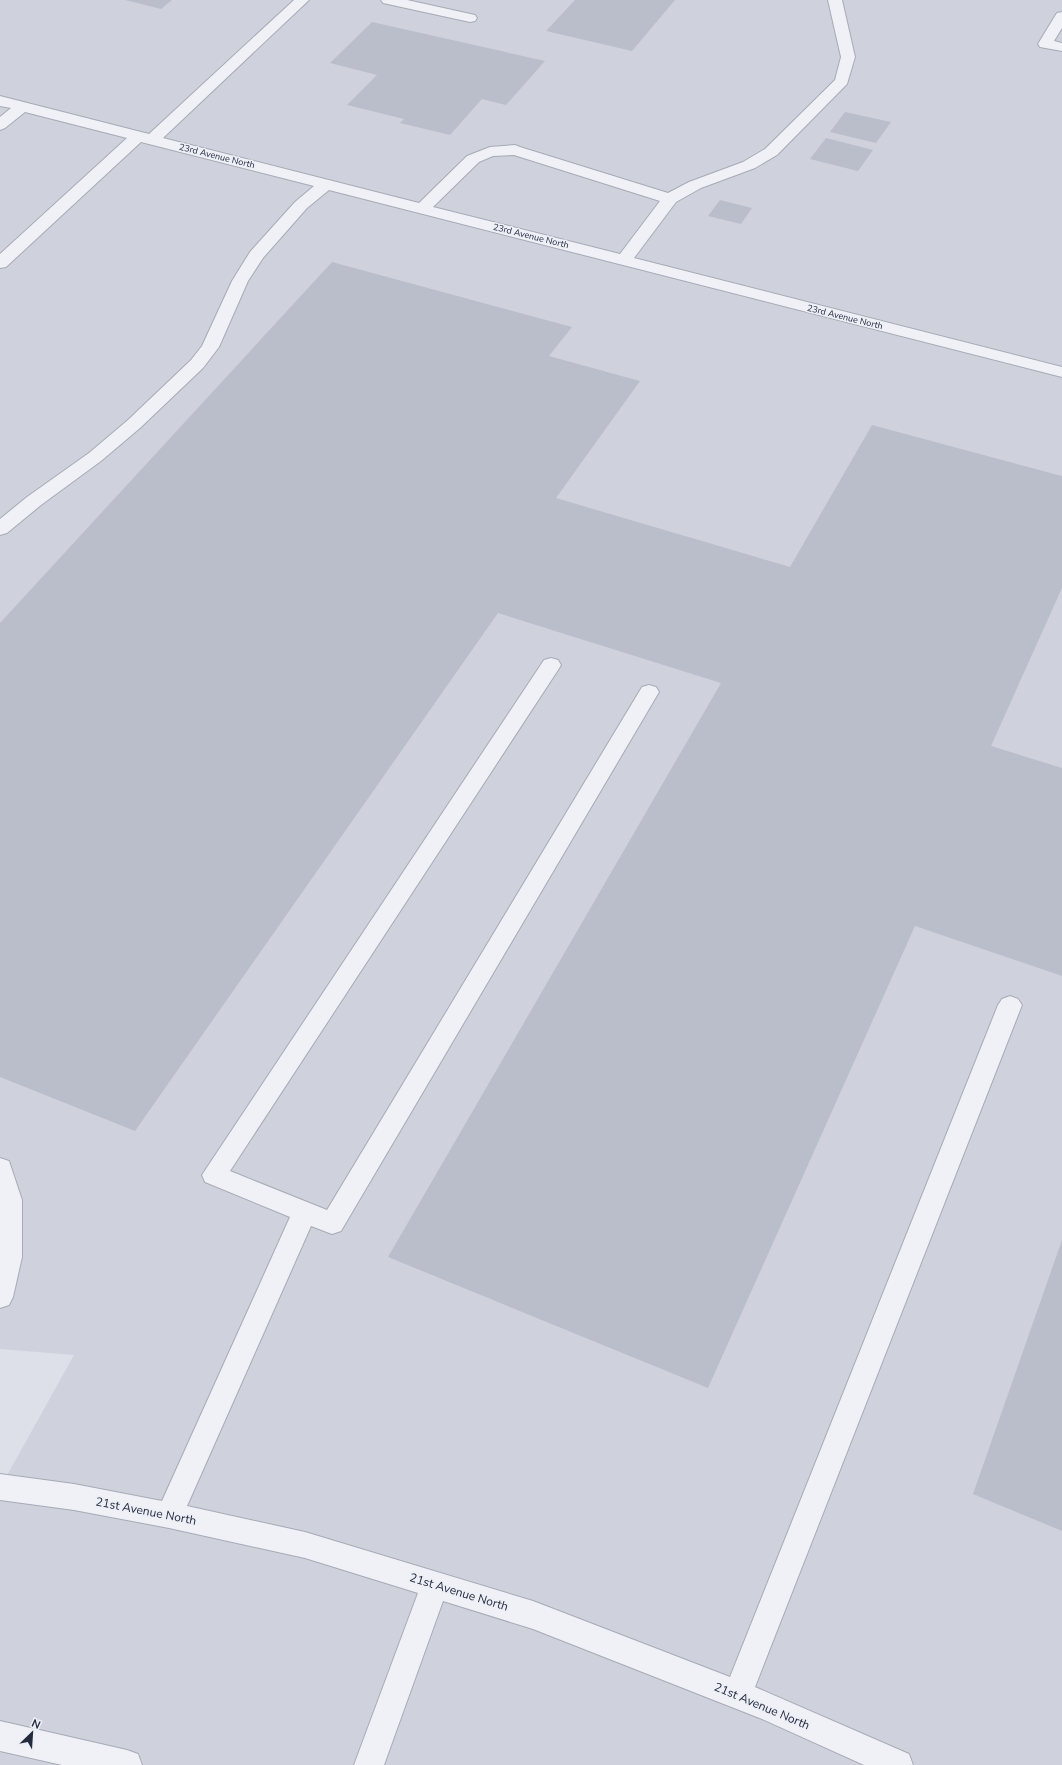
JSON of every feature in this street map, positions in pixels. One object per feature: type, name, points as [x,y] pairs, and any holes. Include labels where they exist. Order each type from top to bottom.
[{"type":"street","points":[[0,262],[145,138],[302,0]]},
{"type":"street","points":[[388,0],[470,18]]},
{"type":"street","points":[[624,260],[670,199],[695,185],[749,165],[772,152],[842,81],[848,57],[835,0]]},
{"type":"street","points":[[1062,16],[1045,44],[1062,47]]},
{"type":"street","name":"23rd Avenue North","points":[[0,101],[1062,372]]},
{"type":"street","points":[[0,125],[22,107]]},
{"type":"street","points":[[423,208],[473,159],[490,152],[515,150],[670,199]]},
{"type":"street","points":[[0,529],[34,501],[95,457],[134,424],[197,364],[210,347],[240,281],[256,255],[302,205],[326,184]]},
{"type":"street","points":[[551,665],[214,1175],[332,1223],[650,692]]},
{"type":"street","points":[[737,1695],[1010,1005]]},
{"type":"street","points":[[0,1168],[10,1200],[9,1257],[0,1297]]},
{"type":"street","points":[[168,1515],[305,1212]]},
{"type":"street","name":"21st Avenue North","points":[[0,1487],[74,1497],[168,1515],[305,1545],[533,1615],[769,1707],[898,1765]]},
{"type":"street","points":[[370,1765],[435,1585]]},
{"type":"street","points":[[0,1736],[127,1765]]},
{"type":"shaded area","points":[[0,0],[1062,0],[1062,1765],[0,1765],[0,1488],[74,1355],[0,1349]]},
{"type":"building","points":[[125,0],[172,0],[161,9]]},
{"type":"building","points":[[575,0],[675,0],[632,51],[546,31]]},
{"type":"building","points":[[372,22],[545,61],[506,105],[482,99],[450,135],[400,123],[404,119],[347,105],[377,75],[330,63]]},
{"type":"building","points":[[845,112],[891,122],[876,143],[830,132]]},
{"type":"building","points":[[826,138],[873,150],[858,171],[810,159]]},
{"type":"building","points":[[720,200],[752,208],[741,224],[708,216]]},
{"type":"building","points":[[332,262],[572,327],[549,356],[640,381],[556,498],[790,567],[872,425],[1062,476],[1062,588],[991,746],[1062,768],[1062,976],[915,926],[708,1388],[388,1257],[721,683],[498,613],[135,1131],[0,1077],[0,623]]},
{"type":"building","points":[[1062,1240],[1062,1531],[973,1494]]}]
